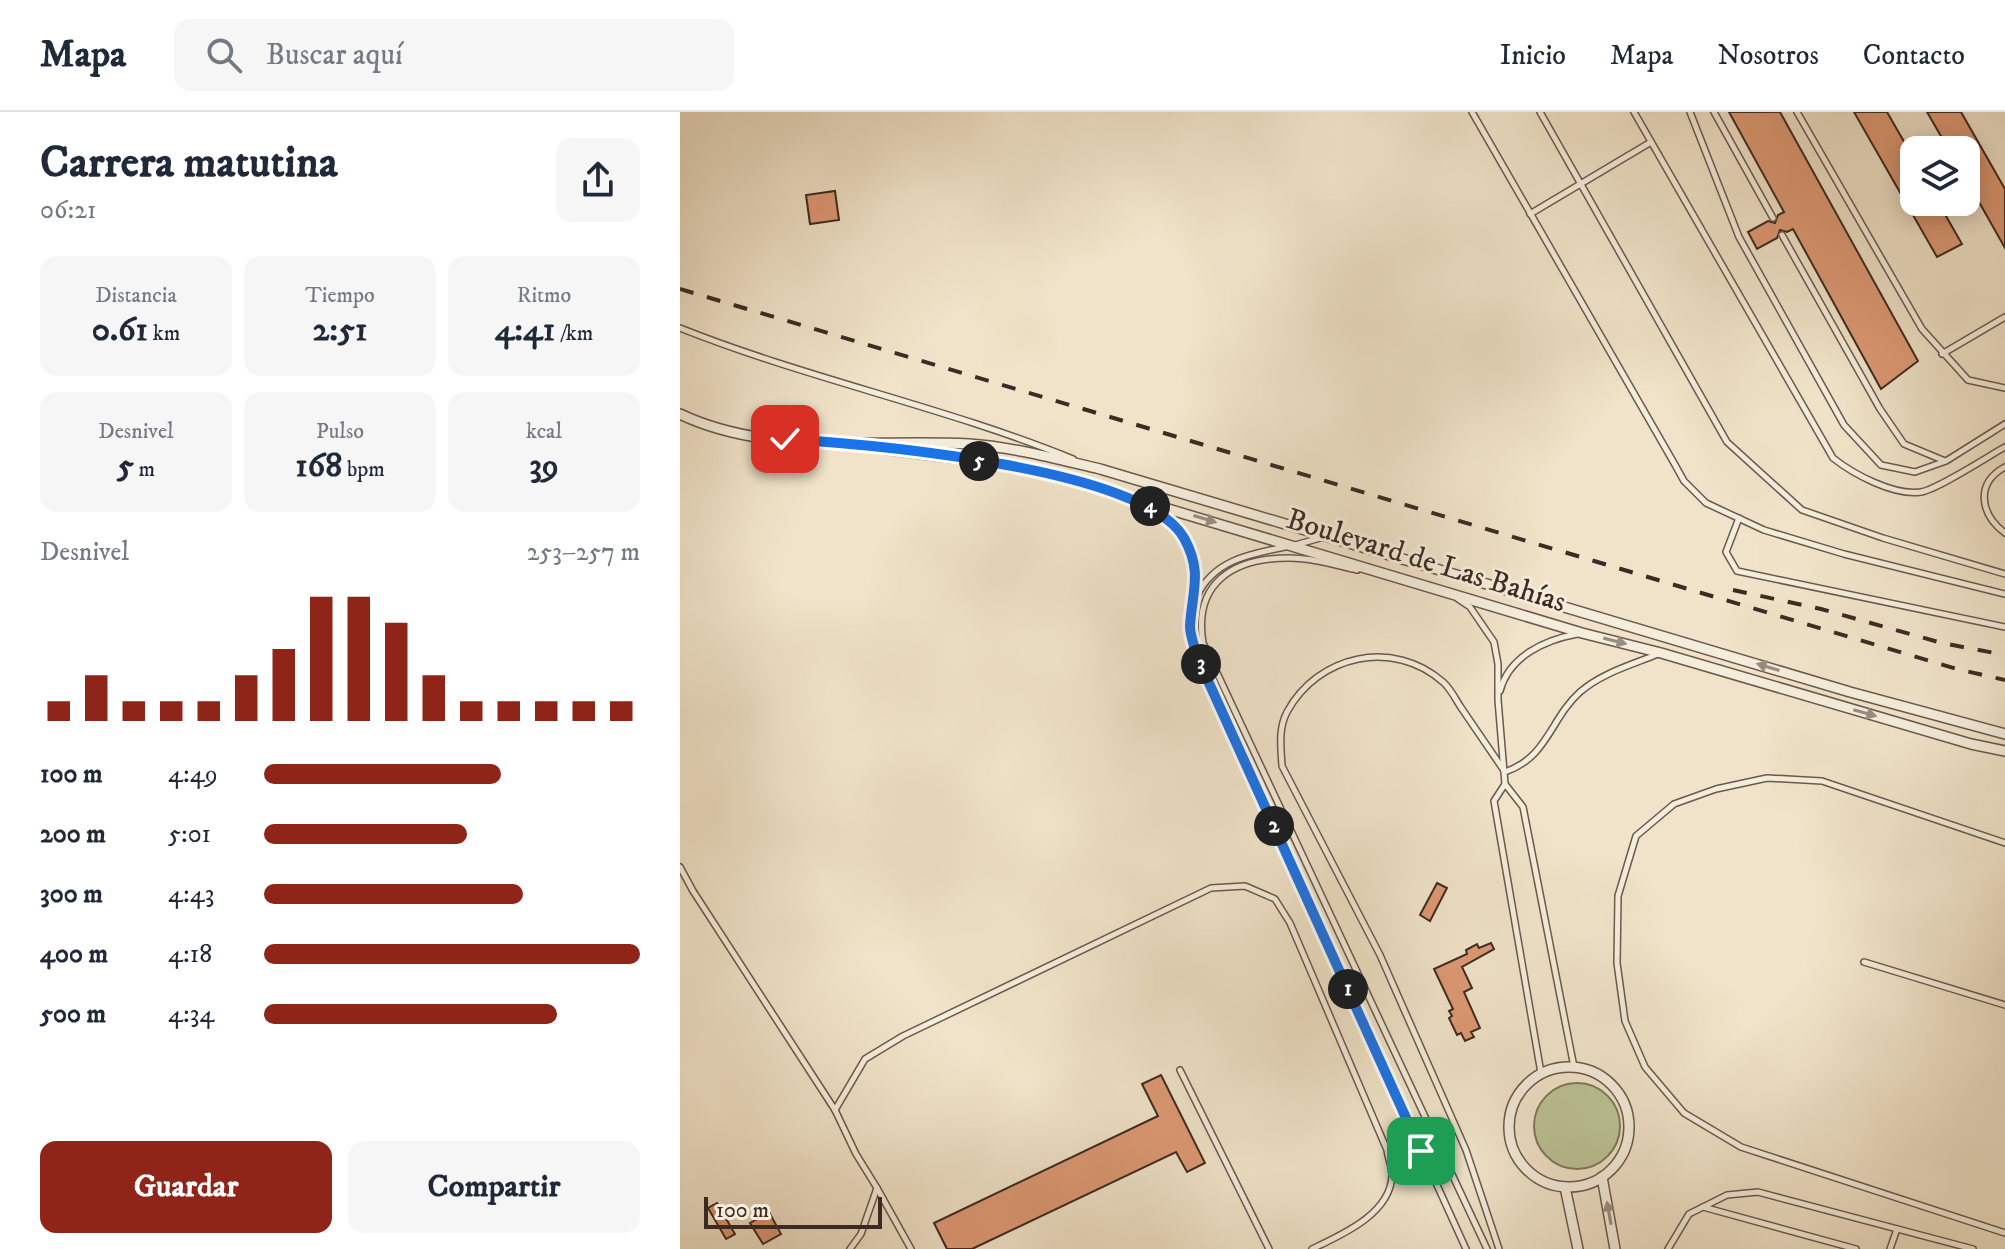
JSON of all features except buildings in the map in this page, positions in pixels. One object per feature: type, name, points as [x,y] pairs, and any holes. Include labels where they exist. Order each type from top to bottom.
[{"type":"street","name":"Boulevard de Las Bahías","points":[[680,414],[721,430],[785,439],[969,444],[1011,449],[1100,469],[1850,692],[2005,734]]},
{"type":"street","name":"Boulevard de Las Bahías","points":[[828,442],[1010,465],[1130,496],[1582,633],[2005,751]]},
{"type":"street","points":[[1574,1067],[1592,1071],[1608,1081],[1620,1095],[1627,1112],[1629,1130],[1625,1148],[1616,1164],[1602,1177],[1586,1185],[1565,1187],[1546,1182],[1530,1172],[1517,1157],[1510,1139],[1509,1120],[1514,1101],[1525,1085],[1541,1073],[1574,1067]]},
{"type":"street","points":[[1602,1177],[1615,1249]]},
{"type":"street","points":[[1565,1187],[1578,1249]]},
{"type":"lane","points":[[1472,112],[1684,481],[1706,503],[1764,530],[1844,554],[2005,594]]},
{"type":"lane","points":[[1540,112],[1727,442],[1802,510],[2005,574]]},
{"type":"lane","points":[[1634,112],[1833,458],[1855,475],[1897,489],[1921,492],[2005,447]]},
{"type":"lane","points":[[1690,112],[1739,237],[1844,425],[1881,465],[1915,472],[1946,461],[2005,424]]},
{"type":"lane","points":[[1714,112],[1773,218]]},
{"type":"lane","points":[[1797,112],[1922,329],[1968,380],[2005,388]]},
{"type":"lane","points":[[1530,214],[1651,142]]},
{"type":"lane","points":[[1782,235],[1880,409],[1904,444],[1946,461]]},
{"type":"lane","points":[[1942,354],[2005,317]]},
{"type":"lane","points":[[680,328],[763,358],[1008,432],[1100,469]]},
{"type":"lane","points":[[2005,467],[1991,478],[1985,490],[1984,509],[1991,521],[2005,533]]},
{"type":"lane","points":[[1130,496],[1167,517],[1184,537],[1197,575],[1190,628],[1199,661],[1466,1249]]},
{"type":"lane","points":[[1739,518],[1726,552],[1737,571],[2005,627]]},
{"type":"lane","points":[[1192,607],[1205,582],[1226,563],[1254,553],[1325,537]]},
{"type":"lane","points":[[1199,661],[1200,622],[1207,597],[1218,580],[1231,569],[1258,561],[1290,558],[1413,582]]},
{"type":"lane","points":[[1450,593],[1470,607],[1494,642],[1505,772],[1505,784],[1494,801],[1541,1073]]},
{"type":"lane","points":[[1200,622],[1203,643],[1487,1249]]},
{"type":"lane","points":[[1498,700],[1509,669],[1523,656],[1556,638],[1582,633]]},
{"type":"lane","points":[[1505,772],[1529,760],[1544,744],[1578,694],[1600,678],[1661,653]]},
{"type":"lane","points":[[1499,1249],[1460,1136],[1380,955],[1282,766],[1280,738],[1286,713],[1309,683],[1336,665],[1371,655],[1403,659],[1444,683],[1505,772]]},
{"type":"lane","points":[[2005,843],[1822,781],[1767,778],[1716,789],[1674,804],[1636,836],[1618,896],[1617,963],[1625,1021],[1645,1067],[1684,1113],[1741,1147],[2005,1233]]},
{"type":"lane","points":[[1505,784],[1523,807],[1574,1067]]},
{"type":"lane","points":[[680,867],[835,1110],[856,1154],[911,1249]]},
{"type":"lane","points":[[835,1110],[865,1059],[903,1036],[1211,888],[1245,886],[1275,899],[1290,923],[1387,1150],[1392,1176],[1386,1196],[1362,1224],[1312,1249]]},
{"type":"lane","points":[[1864,962],[2005,1005]]},
{"type":"lane","points":[[1180,1070],[1269,1249]]},
{"type":"lane","points":[[850,1249],[861,1234],[877,1188]]},
{"type":"lane","points":[[1668,1249],[1689,1214],[1727,1195],[1758,1192],[1973,1249]]},
{"type":"lane","points":[[1703,1207],[1856,1249]]},
{"type":"lane","points":[[1890,1249],[1897,1229]]},
{"type":"green space","points":[[1577,1083],[1594,1086],[1608,1095],[1617,1109],[1620,1126],[1617,1143],[1608,1157],[1594,1166],[1577,1169],[1560,1166],[1546,1157],[1537,1143],[1534,1126],[1537,1109],[1546,1095],[1560,1086]]},
{"type":"railway","points":[[680,289],[1957,669],[2005,680]]},
{"type":"railway","points":[[1733,590],[1821,609],[1942,643],[2005,655]]},
{"type":"route","points":[[785,439],[1010,465],[1048,473],[1130,496],[1154,508],[1176,526],[1190,550],[1197,575],[1190,628],[1199,661],[1421,1151]]}]
